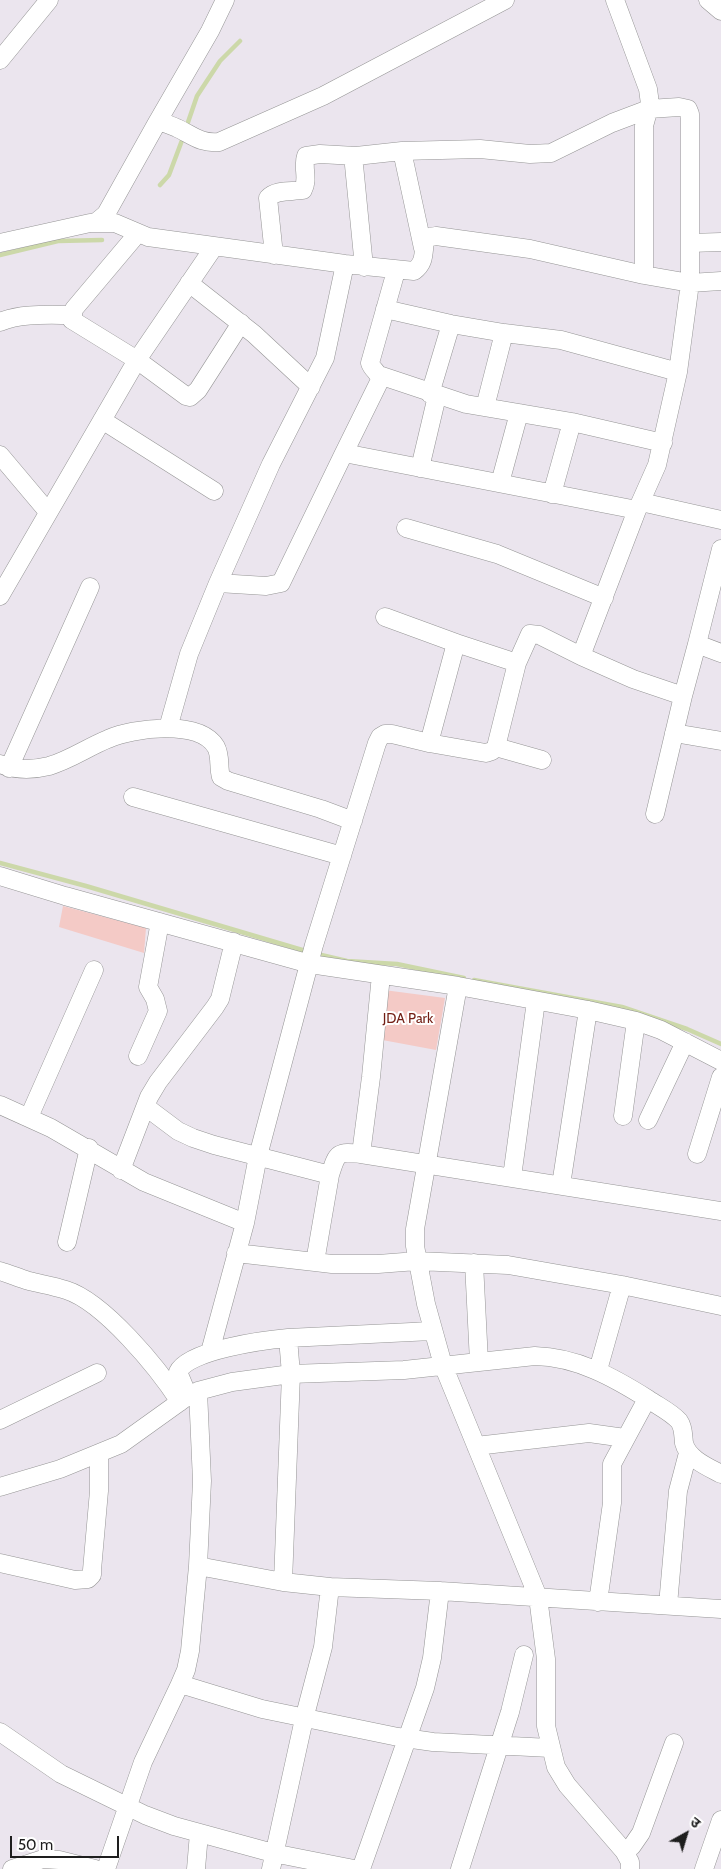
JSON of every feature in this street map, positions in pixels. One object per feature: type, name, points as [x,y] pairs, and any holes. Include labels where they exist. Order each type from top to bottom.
[{"type":"street","points":[[0,60],[49,0]]},
{"type":"street","points":[[95,223],[111,207],[210,31],[225,0]]},
{"type":"street","points":[[158,121],[210,143],[227,139],[323,96],[505,0]]},
{"type":"street","points":[[615,0],[648,89],[650,104],[644,126],[644,275]]},
{"type":"street","points":[[708,0],[721,11]]},
{"type":"street","points":[[274,255],[268,198],[276,193],[302,190],[306,181],[304,161],[306,156],[320,154],[356,156],[402,151],[480,149],[530,154],[551,153],[612,123],[649,110],[679,107],[688,109],[690,114],[690,283],[678,372],[657,465],[639,506],[581,656]]},
{"type":"street","points":[[402,151],[424,248]]},
{"type":"street","points":[[356,156],[354,165],[364,267]]},
{"type":"street","points":[[0,243],[67,227],[95,223],[115,223],[148,237],[364,267],[414,271],[420,267],[423,261],[425,241],[430,237],[548,253],[644,275],[690,283],[721,281]]},
{"type":"street","points":[[134,232],[74,309],[72,320],[137,360],[190,398],[198,390],[241,323]]},
{"type":"street","points":[[690,243],[721,242]]},
{"type":"street","points":[[0,596],[137,360],[214,247]]},
{"type":"street","points":[[168,728],[189,654],[218,584],[271,464],[320,370],[328,349],[344,264]]},
{"type":"street","points":[[396,271],[370,363],[371,367],[379,375],[434,395],[466,404],[572,422],[663,443]]},
{"type":"street","points":[[189,283],[266,344],[311,387]]},
{"type":"street","points":[[385,309],[451,324],[561,340],[678,372]]},
{"type":"street","points":[[0,322],[6,319],[35,315],[72,315]]},
{"type":"street","points":[[420,468],[434,395],[451,324]]},
{"type":"street","points":[[485,407],[504,333]]},
{"type":"street","points":[[218,584],[266,586],[281,583],[378,384],[379,375]]},
{"type":"street","points":[[500,484],[519,413]]},
{"type":"street","points":[[102,420],[214,491]]},
{"type":"street","points":[[552,494],[572,422]]},
{"type":"street","points":[[344,453],[552,494],[721,520]]},
{"type":"street","points":[[0,455],[48,512]]},
{"type":"street","points":[[406,528],[497,554],[604,598]]},
{"type":"street","points":[[655,814],[683,696],[697,644],[717,583],[721,549]]},
{"type":"street","points":[[90,587],[4,766],[29,769],[48,766],[120,734],[168,728],[182,729],[201,734],[215,746],[219,754],[218,769],[220,777],[353,821]]},
{"type":"street","points":[[385,617],[517,663]]},
{"type":"street","points":[[210,1352],[245,1223],[258,1156],[312,956],[380,737],[385,734],[392,734],[486,754],[492,751],[496,746],[517,663],[527,638],[530,634],[534,633],[633,679],[683,696]]},
{"type":"street","points":[[429,743],[456,643]]},
{"type":"street","points":[[697,644],[721,653]]},
{"type":"street","points":[[674,733],[721,741]]},
{"type":"street","points":[[496,746],[542,760]]},
{"type":"street","points":[[133,797],[342,856]]},
{"type":"street","points":[[0,876],[234,942],[312,956],[381,975],[458,986],[588,1010],[636,1021],[661,1030],[721,1061]]},
{"type":"street","points":[[138,1056],[158,1012],[158,1005],[148,987],[160,922]]},
{"type":"street","points":[[121,1170],[149,1098],[158,1082],[216,1007],[220,999],[234,942]]},
{"type":"street","points":[[29,1117],[94,970]]},
{"type":"street","points":[[361,1154],[374,1058],[381,975]]},
{"type":"street","points":[[458,986],[415,1229],[417,1261],[432,1331],[443,1365],[538,1598],[546,1659],[546,1726],[556,1767],[567,1785],[624,1851],[630,1862],[630,1869]]},
{"type":"street","points":[[512,1177],[536,1001]]},
{"type":"street","points":[[561,1185],[588,1010]]},
{"type":"street","points":[[623,1116],[636,1021]]},
{"type":"street","points":[[648,1120],[685,1042]]},
{"type":"street","points":[[697,1154],[721,1077]]},
{"type":"street","points":[[0,1105],[29,1117],[88,1148],[121,1170],[144,1182],[245,1223]]},
{"type":"street","points":[[146,1107],[178,1131],[214,1146],[330,1175]]},
{"type":"street","points":[[67,1242],[88,1148]]},
{"type":"street","points":[[315,1262],[330,1175],[336,1156],[342,1152],[721,1211]]},
{"type":"street","points":[[236,1253],[332,1264],[378,1264],[417,1261],[532,1268],[721,1306]]},
{"type":"street","points":[[474,1263],[479,1362]]},
{"type":"street","points":[[0,1271],[27,1281],[67,1290],[90,1303],[144,1354],[167,1382],[189,1396]]},
{"type":"street","points":[[598,1370],[622,1285]]},
{"type":"street","points":[[106,1869],[143,1762],[186,1670],[190,1651],[198,1566],[202,1464],[189,1396],[179,1377],[178,1372],[180,1368],[210,1352],[252,1341],[432,1331]]},
{"type":"street","points":[[283,1582],[291,1374],[288,1338]]},
{"type":"street","points":[[0,1487],[60,1469],[121,1444],[189,1396],[232,1382],[291,1374],[404,1370],[535,1356],[554,1356],[598,1370],[622,1382],[672,1415],[680,1423],[688,1453],[678,1491],[668,1605]]},
{"type":"street","points":[[0,1420],[98,1373]]},
{"type":"street","points":[[598,1602],[612,1504],[612,1464],[647,1398]]},
{"type":"street","points":[[476,1446],[589,1433],[625,1438]]},
{"type":"street","points":[[688,1453],[698,1461],[720,1468]]},
{"type":"street","points":[[0,1563],[75,1580],[88,1579],[92,1575],[99,1492],[98,1454]]},
{"type":"street","points":[[198,1566],[283,1582],[330,1587],[440,1591],[721,1609]]},
{"type":"street","points":[[272,1861],[304,1719],[323,1647],[330,1587]]},
{"type":"street","points":[[361,1869],[430,1671],[440,1591]]},
{"type":"street","points":[[460,1869],[517,1686],[524,1656]]},
{"type":"street","points":[[180,1684],[262,1710],[407,1738],[433,1742],[550,1748]]},
{"type":"street","points":[[0,1732],[61,1774],[158,1820],[199,1833],[272,1861],[354,1869]]},
{"type":"street","points":[[624,1851],[632,1846],[641,1833],[674,1743]]},
{"type":"street","points":[[704,1869],[721,1820]]},
{"type":"street","points":[[196,1869],[199,1833]]},
{"type":"street","points":[[12,1869],[43,1859],[59,1860],[95,1869]]},
{"type":"green space","points":[[63,906],[146,928],[144,953],[59,927]]},
{"type":"green space","name":"JDA Park","points":[[384,990],[445,998],[436,1050],[377,1039]]},
{"type":"waterway","points":[[186,128],[197,96],[220,61],[240,41]]},
{"type":"waterway","points":[[160,185],[169,175],[184,135]]},
{"type":"waterway","points":[[0,255],[58,241],[102,240]]},
{"type":"waterway","points":[[0,863],[86,886],[309,952]]},
{"type":"waterway","points":[[317,954],[347,961],[397,964],[464,978]]},
{"type":"waterway","points":[[474,980],[622,1007],[687,1029],[721,1044]]}]
